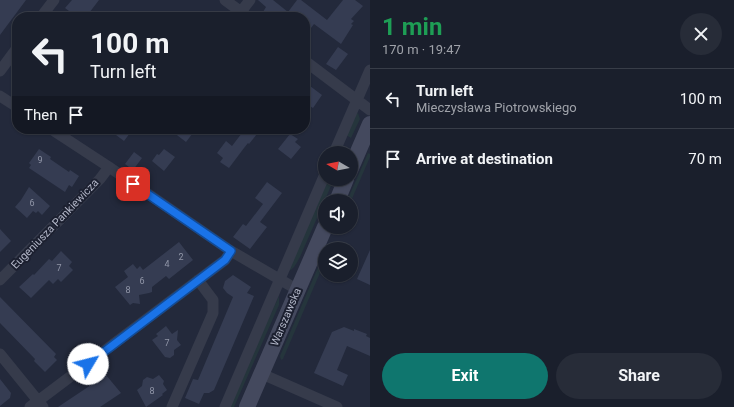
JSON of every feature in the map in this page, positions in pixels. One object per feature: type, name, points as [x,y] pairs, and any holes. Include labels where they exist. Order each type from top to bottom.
[{"type":"main road","points":[[358,152],[370,124]]},
{"type":"main road","name":"Warszawska","points":[[247,407],[322,234]]},
{"type":"street","points":[[45,12],[54,0]]},
{"type":"street","points":[[225,0],[239,12]]},
{"type":"street","points":[[244,12],[250,0]]},
{"type":"street","points":[[0,71],[12,55]]},
{"type":"street","points":[[310,65],[356,101],[370,110]]},
{"type":"street","points":[[337,146],[370,70]]},
{"type":"street","points":[[0,96],[12,104]]},
{"type":"street","points":[[59,134],[231,251],[298,290]]},
{"type":"street","name":"Eugeniusza Pankiewicza","points":[[0,280],[100,179],[109,167]]},
{"type":"street","points":[[225,407],[320,186]]},
{"type":"street","points":[[0,354],[38,405],[225,260],[231,251]]},
{"type":"street","points":[[172,407],[213,314],[213,300],[198,280]]},
{"type":"street","points":[[262,374],[337,407]]},
{"type":"shaded area","points":[[358,113],[360,119],[351,138],[346,135],[355,114]]},
{"type":"shaded area","points":[[368,153],[370,154],[370,157],[358,185],[358,176]]},
{"type":"shaded area","points":[[323,186],[331,186],[327,194],[320,194]]},
{"type":"shaded area","points":[[354,186],[357,186],[354,194],[350,194]]},
{"type":"shaded area","points":[[318,198],[318,216],[300,257],[294,267],[288,271]]},
{"type":"shaded area","points":[[318,267],[318,277],[283,359],[281,360],[280,356]]},
{"type":"shaded area","points":[[279,296],[279,305],[234,407],[228,407]]},
{"type":"building","points":[[0,0],[26,0],[17,12],[12,12],[12,19],[0,35]]},
{"type":"building","points":[[72,0],[99,0],[90,12],[70,12],[65,8]]},
{"type":"building","points":[[258,0],[273,0],[288,12],[263,12],[266,7]]},
{"type":"building","points":[[297,0],[301,0],[327,20],[343,0],[355,0],[363,6],[351,19],[354,21],[351,24],[353,25],[341,44],[314,24],[310,29],[310,12],[288,12]]},
{"type":"building","points":[[338,47],[348,54],[336,70],[326,64]]},
{"type":"building","points":[[310,86],[322,95],[313,108],[310,106]]},
{"type":"building","points":[[115,134],[129,134],[124,141]]},
{"type":"building","points":[[176,134],[192,134],[186,142]]},
{"type":"building","points":[[241,134],[257,134],[249,144],[248,143],[229,168],[220,162],[223,158],[217,153],[226,141],[232,146]]},
{"type":"building","points":[[290,134],[298,139],[295,142],[301,147],[291,159],[278,149]]},
{"type":"building","points":[[39,149],[51,157],[50,159],[69,172],[70,170],[79,176],[72,187],[69,185],[65,192],[29,168],[31,165],[29,163]]},
{"type":"building","points":[[164,149],[175,157],[164,171],[152,161],[157,154],[159,155]]},
{"type":"building","points":[[134,152],[142,158],[133,170],[125,164]]},
{"type":"building","points":[[267,182],[282,193],[260,222],[267,227],[250,249],[233,237],[243,224],[246,226],[263,204],[255,198]]},
{"type":"building","points":[[29,187],[50,206],[42,215],[38,211],[36,213],[33,211],[27,218],[15,207]]},
{"type":"building","points":[[0,229],[11,241],[0,252]]},
{"type":"building","points":[[179,242],[193,260],[169,279],[166,276],[152,287],[152,292],[139,295],[140,304],[133,303],[130,305],[115,287],[128,277],[124,271],[133,264],[137,269],[140,266],[143,270]]},
{"type":"building","points":[[370,250],[370,285],[358,279]]},
{"type":"building","points":[[61,251],[72,262],[69,266],[73,270],[61,282],[58,279],[53,284],[49,280],[31,298],[19,287],[33,274],[34,275],[49,259],[52,261]]},
{"type":"building","points":[[233,275],[251,287],[247,293],[254,296],[214,390],[209,393],[204,393],[199,404],[185,398],[193,379],[198,380],[233,297],[223,288],[225,281]]},
{"type":"building","points":[[0,297],[56,354],[54,357],[57,360],[45,372],[34,361],[35,359],[0,323]]},
{"type":"building","points":[[166,326],[172,334],[178,330],[177,340],[181,345],[174,350],[174,355],[170,358],[165,357],[152,340],[158,336],[156,334]]},
{"type":"building","points":[[344,327],[367,334],[366,336],[370,338],[370,356],[347,346],[337,370],[348,375],[343,386],[314,373],[332,332]]},
{"type":"building","points":[[106,375],[121,393],[100,407],[58,407]]},
{"type":"building","points":[[159,375],[164,381],[163,384],[167,390],[162,394],[163,395],[146,407],[137,390],[142,386],[143,380],[147,377],[153,379]]},
{"type":"building","points":[[0,379],[11,393],[10,398],[0,406]]},
{"type":"route","points":[[88,364],[225,260],[231,251],[133,184]]}]
